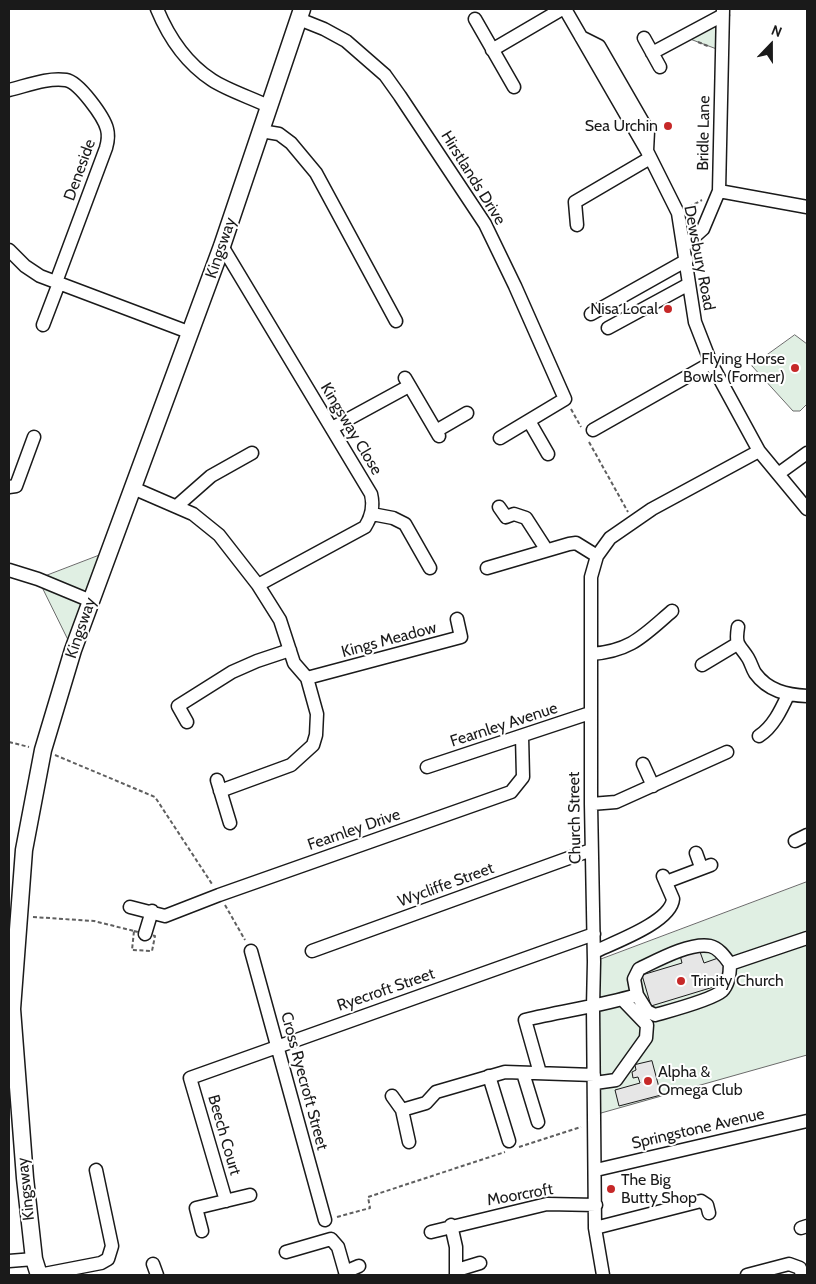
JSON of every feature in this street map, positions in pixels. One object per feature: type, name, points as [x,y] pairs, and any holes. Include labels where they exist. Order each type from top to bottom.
[{"type":"main road","name":"Kingsway","points":[[37,1270],[25,1178],[12,1009],[13,916],[43,750],[67,668],[222,246],[300,14]]},
{"type":"street","points":[[157,9],[173,42],[182,55],[196,68],[214,81],[268,106]]},
{"type":"street","points":[[492,50],[564,9]]},
{"type":"street","name":"Dewsbury Road","points":[[564,9],[649,154],[678,213],[687,260],[695,322],[711,363],[759,451],[805,502]]},
{"type":"street","points":[[652,52],[723,12]]},
{"type":"street","name":"Bridle Lane","points":[[684,246],[703,228],[719,191],[723,12]]},
{"type":"street","name":"Hirstlands Drive","points":[[300,14],[346,41],[385,75],[400,96],[485,224],[515,286],[565,399]]},
{"type":"street","points":[[475,19],[514,87]]},
{"type":"street","points":[[644,38],[660,66]]},
{"type":"street","name":"Deneside","points":[[9,90],[57,80],[68,80],[83,93],[107,127],[109,137],[106,148],[57,282]]},
{"type":"street","points":[[261,131],[278,134],[304,157],[327,191],[396,320]]},
{"type":"street","points":[[578,225],[575,202],[649,154]]},
{"type":"street","points":[[719,191],[807,207]]},
{"type":"street","name":"Kingsway Close","points":[[222,246],[371,494],[372,514]]},
{"type":"street","points":[[9,250],[25,266],[40,276],[190,334]]},
{"type":"street","points":[[591,314],[687,260]]},
{"type":"street","points":[[43,325],[57,282]]},
{"type":"street","points":[[608,328],[689,284]]},
{"type":"street","points":[[589,435],[711,363]]},
{"type":"street","points":[[332,428],[407,382],[437,434],[467,413]]},
{"type":"street","points":[[500,438],[565,399]]},
{"type":"street","points":[[529,421],[548,454]]},
{"type":"street","points":[[9,487],[16,486],[34,437]]},
{"type":"street","name":"Church Street","points":[[603,1275],[596,1228],[594,934],[590,804],[591,577],[597,556],[610,538],[633,521],[759,451]]},
{"type":"street","points":[[178,505],[211,476],[252,453]]},
{"type":"street","points":[[778,474],[807,453]]},
{"type":"street","points":[[133,488],[178,505],[193,514],[219,535],[258,585],[280,620],[294,662],[307,678],[317,714],[316,735],[313,746],[291,765],[218,785],[230,823]]},
{"type":"street","points":[[499,507],[506,517],[514,514],[526,518],[546,549]]},
{"type":"street","points":[[258,585],[358,532],[365,527],[372,514],[393,518],[405,524],[430,568]]},
{"type":"street","points":[[487,568],[546,549],[576,543],[597,556]]},
{"type":"street","points":[[9,570],[38,579],[91,601]]},
{"type":"street","points":[[591,654],[624,648],[642,637],[672,611]]},
{"type":"street","name":"Kings Meadow","points":[[307,678],[461,637],[457,619]]},
{"type":"street","points":[[738,627],[737,644],[762,681],[771,688],[788,695],[807,696]]},
{"type":"street","points":[[702,665],[737,644]]},
{"type":"street","points":[[186,722],[178,706],[232,672],[256,661],[290,650]]},
{"type":"street","points":[[759,736],[766,732],[788,695]]},
{"type":"street","name":"Fearnley Avenue","points":[[427,767],[590,713]]},
{"type":"street","name":"Fearnley Drive","points":[[130,907],[152,911],[165,916],[219,895],[511,792],[523,777],[522,736]]},
{"type":"street","points":[[590,804],[616,802],[727,752]]},
{"type":"street","points":[[643,764],[653,786]]},
{"type":"street","points":[[795,841],[807,835]]},
{"type":"street","name":"Wycliffe Street","points":[[312,951],[591,850]]},
{"type":"street","points":[[594,952],[658,920],[668,912],[673,899],[665,879],[706,866],[696,853]]},
{"type":"street","points":[[140,933],[152,911]]},
{"type":"street","name":"Ryecroft Street","points":[[190,1078],[594,934]]},
{"type":"street","points":[[730,964],[807,938]]},
{"type":"street","points":[[710,946],[722,954],[730,964],[730,976],[722,991],[704,1000],[655,1015],[647,1011],[637,994],[634,979],[639,969],[693,947],[710,946]]},
{"type":"street","name":"Cross Ryecroft Street","points":[[251,951],[325,1220]]},
{"type":"street","points":[[540,1074],[525,1020],[576,1008],[593,1007],[637,994]]},
{"type":"street","points":[[402,1110],[426,1103],[436,1092],[505,1072],[616,1080],[646,1038],[647,1025],[622,999]]},
{"type":"street","points":[[523,1073],[538,1122]]},
{"type":"street","points":[[490,1076],[512,1146]]},
{"type":"street","name":"Beech Court","points":[[190,1078],[226,1201]]},
{"type":"street","points":[[392,1096],[402,1110],[409,1142]]},
{"type":"street","name":"Springstone Avenue","points":[[596,1170],[807,1121]]},
{"type":"street","points":[[9,1261],[37,1270],[101,1263],[108,1259],[112,1246],[96,1170]]},
{"type":"street","name":"Beech Court","points":[[202,1231],[196,1208],[250,1195]]},
{"type":"street","points":[[596,1228],[701,1201],[707,1205],[709,1213]]},
{"type":"street","name":"Moorcroft","points":[[431,1232],[451,1225],[547,1204],[596,1205]]},
{"type":"street","points":[[451,1225],[456,1248],[456,1273],[480,1263]]},
{"type":"street","points":[[286,1252],[331,1238],[338,1246],[344,1270],[359,1266]]},
{"type":"street","points":[[747,1275],[790,1264],[800,1268],[802,1275]]},
{"type":"path","points":[[682,36],[722,51]]},
{"type":"path","points":[[678,213],[719,191]]},
{"type":"path","points":[[565,399],[589,435],[633,521]]},
{"type":"path","points":[[9,742],[43,750],[156,797],[219,895],[251,951]]},
{"type":"path","points":[[13,916],[94,921],[140,933]]},
{"type":"path","points":[[325,1220],[370,1208],[368,1197],[512,1146],[595,1123]]},
{"type":"green space","points":[[723,15],[722,51],[682,36]]},
{"type":"green space","points":[[795,335],[807,344],[807,404],[800,411],[793,411],[752,366]]},
{"type":"green space","points":[[108,552],[73,650],[38,579]]},
{"type":"green space","points":[[807,882],[807,1055],[594,1115],[594,962]]},
{"type":"building","name":"Trinity Church","points":[[699,949],[704,963],[721,957],[727,974],[718,977],[720,985],[651,1006],[642,975],[682,963],[680,955]]},
{"type":"building","points":[[652,1061],[661,1095],[619,1106],[615,1090],[640,1083],[638,1077],[633,1078],[632,1072],[636,1070],[635,1065]]},
{"type":"place","name":"Sea Urchin","points":[[668,126]]},
{"type":"place","name":"Nisa Local","points":[[668,309]]},
{"type":"place","name":"Flying Horse Bowls (Former)","points":[[795,368]]},
{"type":"place","name":"Trinity Church","points":[[681,981]]},
{"type":"place","name":"Alpha & Omega Club","points":[[648,1081]]},
{"type":"place","name":"The Big Butty Shop","points":[[611,1189]]}]
